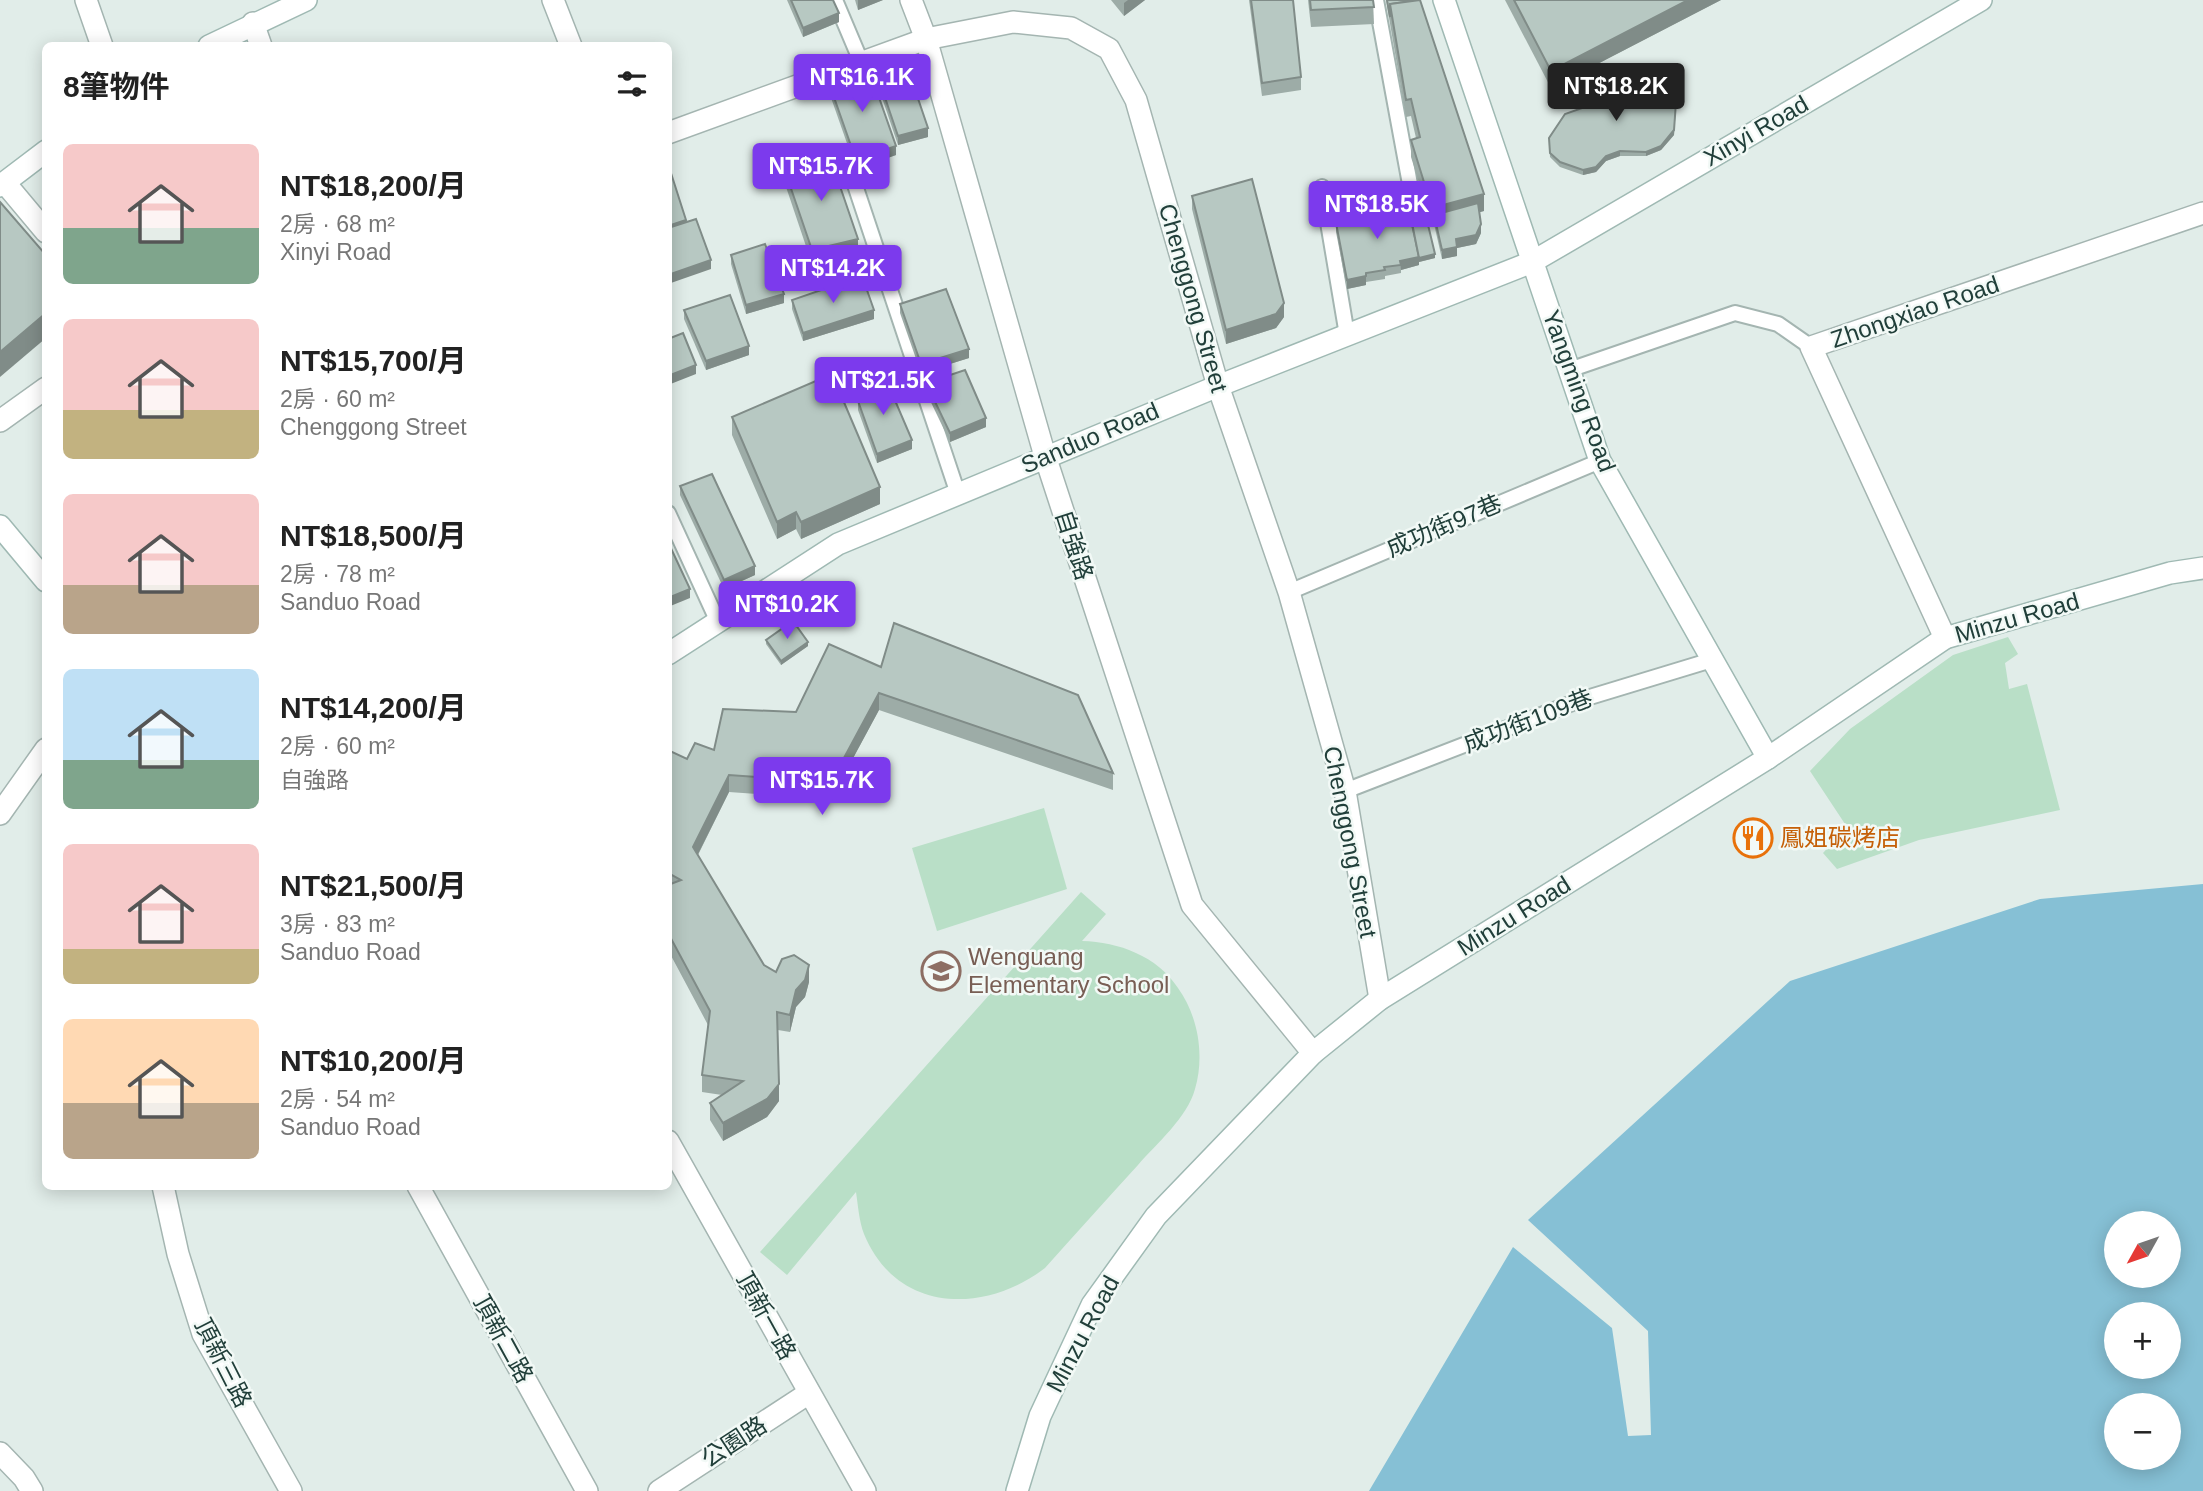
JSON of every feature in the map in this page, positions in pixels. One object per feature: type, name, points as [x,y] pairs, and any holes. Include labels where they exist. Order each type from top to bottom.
[{"type":"street","points":[[86,0],[101,42]]},
{"type":"street","points":[[217,42],[306,0]]},
{"type":"street","points":[[553,0],[569,42]]},
{"type":"street","name":"自強路","points":[[911,0],[926,39],[1045,456],[1192,905],[1313,1053]]},
{"type":"street","name":"Yangming Road","points":[[1444,0],[1600,461],[1715,659],[1768,758]]},
{"type":"street","name":"Xinyi Road","points":[[1532,262],[1981,0]]},
{"type":"street","name":"Chenggong Street","points":[[672,132],[926,39],[1013,22],[1071,28],[1109,49],[1136,100],[1218,386],[1289,592],[1345,791],[1380,999]]},
{"type":"street","points":[[253,23],[260,42]]},
{"type":"street","points":[[42,153],[2,184],[42,228]]},
{"type":"street","name":"Zhongxiao Road","points":[[1945,638],[1811,347],[2203,213]]},
{"type":"street","name":"Sanduo Road","points":[[672,651],[838,544],[1045,456],[1532,262]]},
{"type":"street","points":[[0,421],[42,391]]},
{"type":"street","points":[[0,526],[42,576]]},
{"type":"street","name":"Minzu Road","points":[[1017,1491],[1040,1416],[1099,1295],[1156,1216],[1313,1053],[1380,999],[1768,758],[1945,638],[2170,573],[2203,568]]},
{"type":"street","points":[[0,814],[42,755]]},
{"type":"street","name":"頂新一路","points":[[672,1148],[865,1491]]},
{"type":"street","name":"頂新三路","points":[[164,1190],[178,1254],[203,1334],[291,1491]]},
{"type":"street","name":"頂新二路","points":[[420,1190],[587,1491]]},
{"type":"street","name":"公園路","points":[[659,1491],[809,1393]]},
{"type":"street","points":[[0,1453],[24,1478],[32,1491]]},
{"type":"lane","points":[[835,0],[862,64]]},
{"type":"lane","points":[[1376,0],[1412,195]]},
{"type":"lane","points":[[849,167],[958,494]]},
{"type":"lane","points":[[1322,187],[1347,334]]},
{"type":"lane","points":[[1569,370],[1735,313],[1779,324],[1811,347]]},
{"type":"lane","name":"成功街97巷","points":[[1289,592],[1600,461]]},
{"type":"lane","points":[[672,522],[718,622]]},
{"type":"lane","name":"成功街109巷","points":[[1345,791],[1580,700],[1715,659]]},
{"type":"green space","points":[[2008,637],[2018,654],[2005,663],[2009,689],[2027,684],[2060,810],[1919,840],[1837,869],[1823,853],[1847,827],[1810,771],[1850,729],[1953,655]]},
{"type":"green space","points":[[1044,808],[1067,889],[937,931],[912,848]]},
{"type":"green space","points":[[1081,892],[1106,914],[1082,941],[1110,944],[1148,959],[1169,977],[1185,999],[1198,1036],[1199,1063],[1191,1100],[1178,1120],[1045,1268],[1021,1283],[996,1293],[970,1299],[944,1298],[920,1292],[898,1280],[879,1260],[864,1234],[856,1192],[787,1275],[760,1252]]},
{"type":"water","points":[[2203,884],[2203,1491],[1369,1491],[1513,1247],[1612,1328],[1628,1436],[1651,1435],[1648,1331],[1528,1220],[1790,981],[2040,899]]},
{"type":"building","points":[[791,0],[833,0],[839,13],[803,28]]},
{"type":"building","points":[[1251,0],[1293,0],[1301,77],[1262,83]]},
{"type":"building","points":[[1310,0],[1373,0],[1374,7],[1311,10]]},
{"type":"building","points":[[1387,0],[1417,0],[1390,4],[1390,17]]},
{"type":"building","points":[[1420,0],[1484,194],[1432,208],[1411,140],[1420,137],[1411,99],[1406,100],[1390,4]]},
{"type":"building","points":[[1514,0],[1688,0],[1551,71]]},
{"type":"building","points":[[869,69],[896,146],[856,160],[829,83]]},
{"type":"building","points":[[896,70],[911,78],[928,128],[898,136],[876,71]]},
{"type":"building","points":[[1639,75],[1657,79],[1670,90],[1676,102],[1674,130],[1661,146],[1646,152],[1620,151],[1606,156],[1596,167],[1583,170],[1560,162],[1550,153],[1549,138],[1565,114],[1591,105],[1614,81],[1624,76]]},
{"type":"building","points":[[829,154],[858,239],[812,250],[784,168]]},
{"type":"building","points":[[672,176],[686,220],[672,225]]},
{"type":"building","points":[[1252,179],[1284,303],[1276,314],[1226,330],[1192,196]]},
{"type":"building","points":[[1407,201],[1419,257],[1400,261],[1401,265],[1384,267],[1385,270],[1347,280],[1336,223]]},
{"type":"building","points":[[0,202],[42,250],[42,316],[0,352]]},
{"type":"building","points":[[1478,203],[1481,224],[1476,235],[1456,239],[1457,247],[1442,250],[1434,215]]},
{"type":"building","points":[[1423,204],[1435,254],[1419,258],[1409,208]]},
{"type":"building","points":[[696,219],[711,260],[672,274],[672,227]]},
{"type":"building","points":[[765,244],[784,294],[746,305],[731,255]]},
{"type":"building","points":[[862,276],[874,310],[803,333],[792,300]]},
{"type":"building","points":[[946,289],[969,349],[921,364],[900,304]]},
{"type":"building","points":[[730,295],[749,346],[706,361],[684,310]]},
{"type":"building","points":[[683,333],[696,365],[672,374],[672,337]]},
{"type":"building","points":[[965,370],[986,418],[950,433],[926,383]]},
{"type":"building","points":[[832,374],[880,487],[801,522],[796,512],[777,522],[732,417]]},
{"type":"building","points":[[874,380],[888,384],[912,440],[877,454],[858,401],[861,387]]},
{"type":"building","points":[[712,474],[755,566],[724,580],[680,486]]},
{"type":"building","points":[[672,551],[690,589],[672,596]]},
{"type":"building","points":[[793,621],[808,642],[781,661],[766,640]]},
{"type":"building","points":[[894,623],[1078,695],[1113,773],[879,693],[831,782],[729,775],[693,847],[764,965],[776,972],[782,959],[794,955],[809,965],[805,980],[796,990],[790,1015],[777,1012],[779,1084],[767,1099],[723,1123],[710,1103],[743,1081],[702,1075],[710,1011],[672,940],[672,883],[681,880],[672,875],[672,752],[687,759],[695,743],[714,750],[723,709],[796,712],[829,644],[881,667]]},
{"type":"place","name":"鳳姐碳烤店","points":[[1753,838]]},
{"type":"place","name":"Wenguang Elementary School","points":[[941,971]]}]
